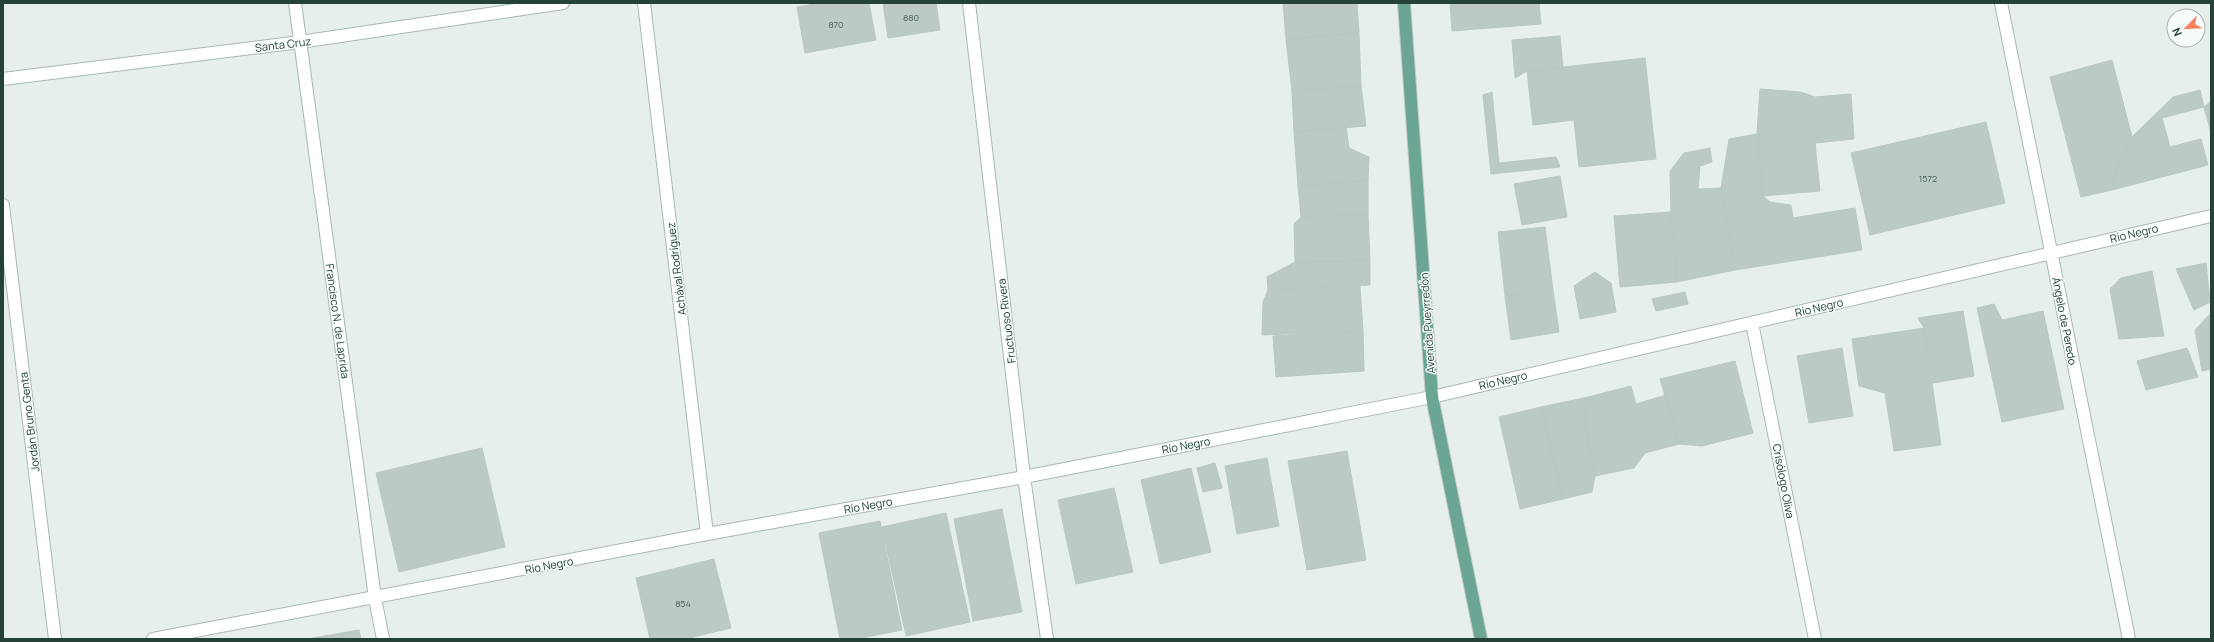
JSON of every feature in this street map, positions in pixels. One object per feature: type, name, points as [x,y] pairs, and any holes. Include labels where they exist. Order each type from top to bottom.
[{"type":"main road","name":"Avenida Pueyrredón","points":[[1404,3],[1432,396],[1481,639]]},
{"type":"street","name":"Francisco N. de Laprida","points":[[295,3],[375,598],[383,639]]},
{"type":"street","name":"Santa Cruz","points":[[3,79],[300,42],[563,3]]},
{"type":"street","name":"Achával Rodríguez","points":[[644,3],[707,534]]},
{"type":"street","name":"Fructuoso Rivera","points":[[969,3],[1024,477],[1047,639]]},
{"type":"street","name":"Ángelo de Peredo","points":[[2002,3],[2129,639]]},
{"type":"street","name":"Jordán Bruno Genta","points":[[3,205],[55,639]]},
{"type":"street","name":"Río Negro","points":[[153,639],[707,534],[1024,477],[1432,396],[2211,216]]},
{"type":"street","name":"Crisólogo Oliva","points":[[1752,323],[1815,639]]},
{"type":"building","points":[[820,3],[869,3],[876,40],[805,53],[797,7]]},
{"type":"building","points":[[883,3],[936,3],[940,30],[888,38]]},
{"type":"building","points":[[1283,3],[1357,3],[1359,33],[1286,39]]},
{"type":"building","points":[[1450,3],[1539,3],[1541,24],[1452,31]]},
{"type":"building","points":[[1359,33],[1361,86],[1292,91],[1286,39]]},
{"type":"building","points":[[1560,36],[1563,68],[1527,71],[1515,78],[1512,40]]},
{"type":"building","points":[[1645,58],[1656,159],[1579,167],[1574,120],[1533,125],[1527,71]]},
{"type":"building","points":[[2112,60],[2132,137],[2118,165],[2112,190],[2081,197],[2050,77]]},
{"type":"building","points":[[1361,86],[1366,126],[1294,132],[1292,91]]},
{"type":"building","points":[[1760,89],[1801,92],[1815,97],[1851,94],[1854,139],[1815,143],[1820,191],[1763,196],[1757,134]]},
{"type":"building","points":[[2200,90],[2204,107],[2162,118],[2170,147],[2201,139],[2208,165],[2112,190],[2118,165],[2132,137],[2173,97]]},
{"type":"building","points":[[1492,92],[1499,163],[1556,157],[1560,167],[1491,174],[1483,95]]},
{"type":"building","points":[[2211,101],[2211,133],[2204,107]]},
{"type":"building","points":[[1986,122],[2005,203],[1870,235],[1851,153]]},
{"type":"building","points":[[1346,127],[1349,148],[1369,157],[1368,180],[1298,186],[1294,132]]},
{"type":"building","points":[[1757,134],[1763,196],[1770,202],[1791,205],[1793,218],[1855,208],[1862,250],[1735,270],[1721,188],[1729,139]]},
{"type":"building","points":[[1710,148],[1712,162],[1700,166],[1698,189],[1721,188],[1735,270],[1677,282],[1671,212],[1670,171],[1684,153]]},
{"type":"building","points":[[1560,176],[1567,217],[1522,225],[1514,184]]},
{"type":"building","points":[[1368,180],[1368,214],[1301,217],[1298,186]]},
{"type":"building","points":[[1671,212],[1677,282],[1620,287],[1614,216]]},
{"type":"building","points":[[1368,214],[1370,260],[1295,262],[1294,224],[1301,217]]},
{"type":"building","points":[[1545,227],[1553,290],[1505,296],[1498,232]]},
{"type":"building","points":[[1370,260],[1370,285],[1268,290],[1267,277],[1295,262]]},
{"type":"building","points":[[2206,263],[2210,302],[2194,310],[2176,269]]},
{"type":"building","points":[[2152,271],[2164,336],[2119,339],[2110,289],[2121,278]]},
{"type":"building","points":[[1595,272],[1611,283],[1616,312],[1580,319],[1574,286]]},
{"type":"building","points":[[1360,286],[1363,331],[1262,335],[1263,302],[1268,290]]},
{"type":"building","points":[[1553,290],[1559,332],[1511,340],[1505,296]]},
{"type":"building","points":[[1685,292],[1688,304],[1656,311],[1652,299]]},
{"type":"building","points":[[1994,304],[2002,320],[2043,311],[2064,409],[2002,422],[1977,308]]},
{"type":"building","points":[[1963,311],[1974,376],[1933,383],[1924,328],[1918,318]]},
{"type":"building","points":[[2211,313],[2211,369],[2202,371],[2195,330]]},
{"type":"building","points":[[1924,328],[1941,445],[1894,451],[1885,393],[1859,386],[1852,339]]},
{"type":"building","points":[[1363,331],[1364,371],[1276,377],[1273,336]]},
{"type":"building","points":[[1842,348],[1853,416],[1809,423],[1797,356]]},
{"type":"building","points":[[2187,348],[2198,377],[2146,390],[2137,361]]},
{"type":"building","points":[[1735,361],[1753,433],[1702,446],[1679,444],[1660,379]]},
{"type":"building","points":[[1631,386],[1636,404],[1666,395],[1679,444],[1645,453],[1634,468],[1595,476],[1584,417],[1588,397]]},
{"type":"building","points":[[1588,397],[1584,417],[1595,476],[1592,492],[1563,499],[1541,407]]},
{"type":"building","points":[[1541,407],[1563,499],[1520,509],[1499,417]]},
{"type":"building","points":[[482,448],[505,547],[399,572],[376,473]]},
{"type":"building","points":[[1347,451],[1366,560],[1307,570],[1288,461]]},
{"type":"building","points":[[1267,458],[1279,526],[1237,534],[1225,466]]},
{"type":"building","points":[[1215,463],[1222,488],[1203,492],[1197,468]]},
{"type":"building","points":[[1191,468],[1211,552],[1160,564],[1141,480]]},
{"type":"building","points":[[1114,488],[1133,572],[1076,584],[1058,500]]},
{"type":"building","points":[[1002,509],[1022,612],[973,621],[954,519]]},
{"type":"building","points":[[946,513],[970,622],[906,636],[882,527]]},
{"type":"building","points":[[880,521],[902,630],[856,639],[840,639],[819,533]]},
{"type":"building","points":[[714,559],[731,628],[685,639],[650,639],[636,578]]},
{"type":"building","points":[[359,630],[361,639],[307,639]]}]
